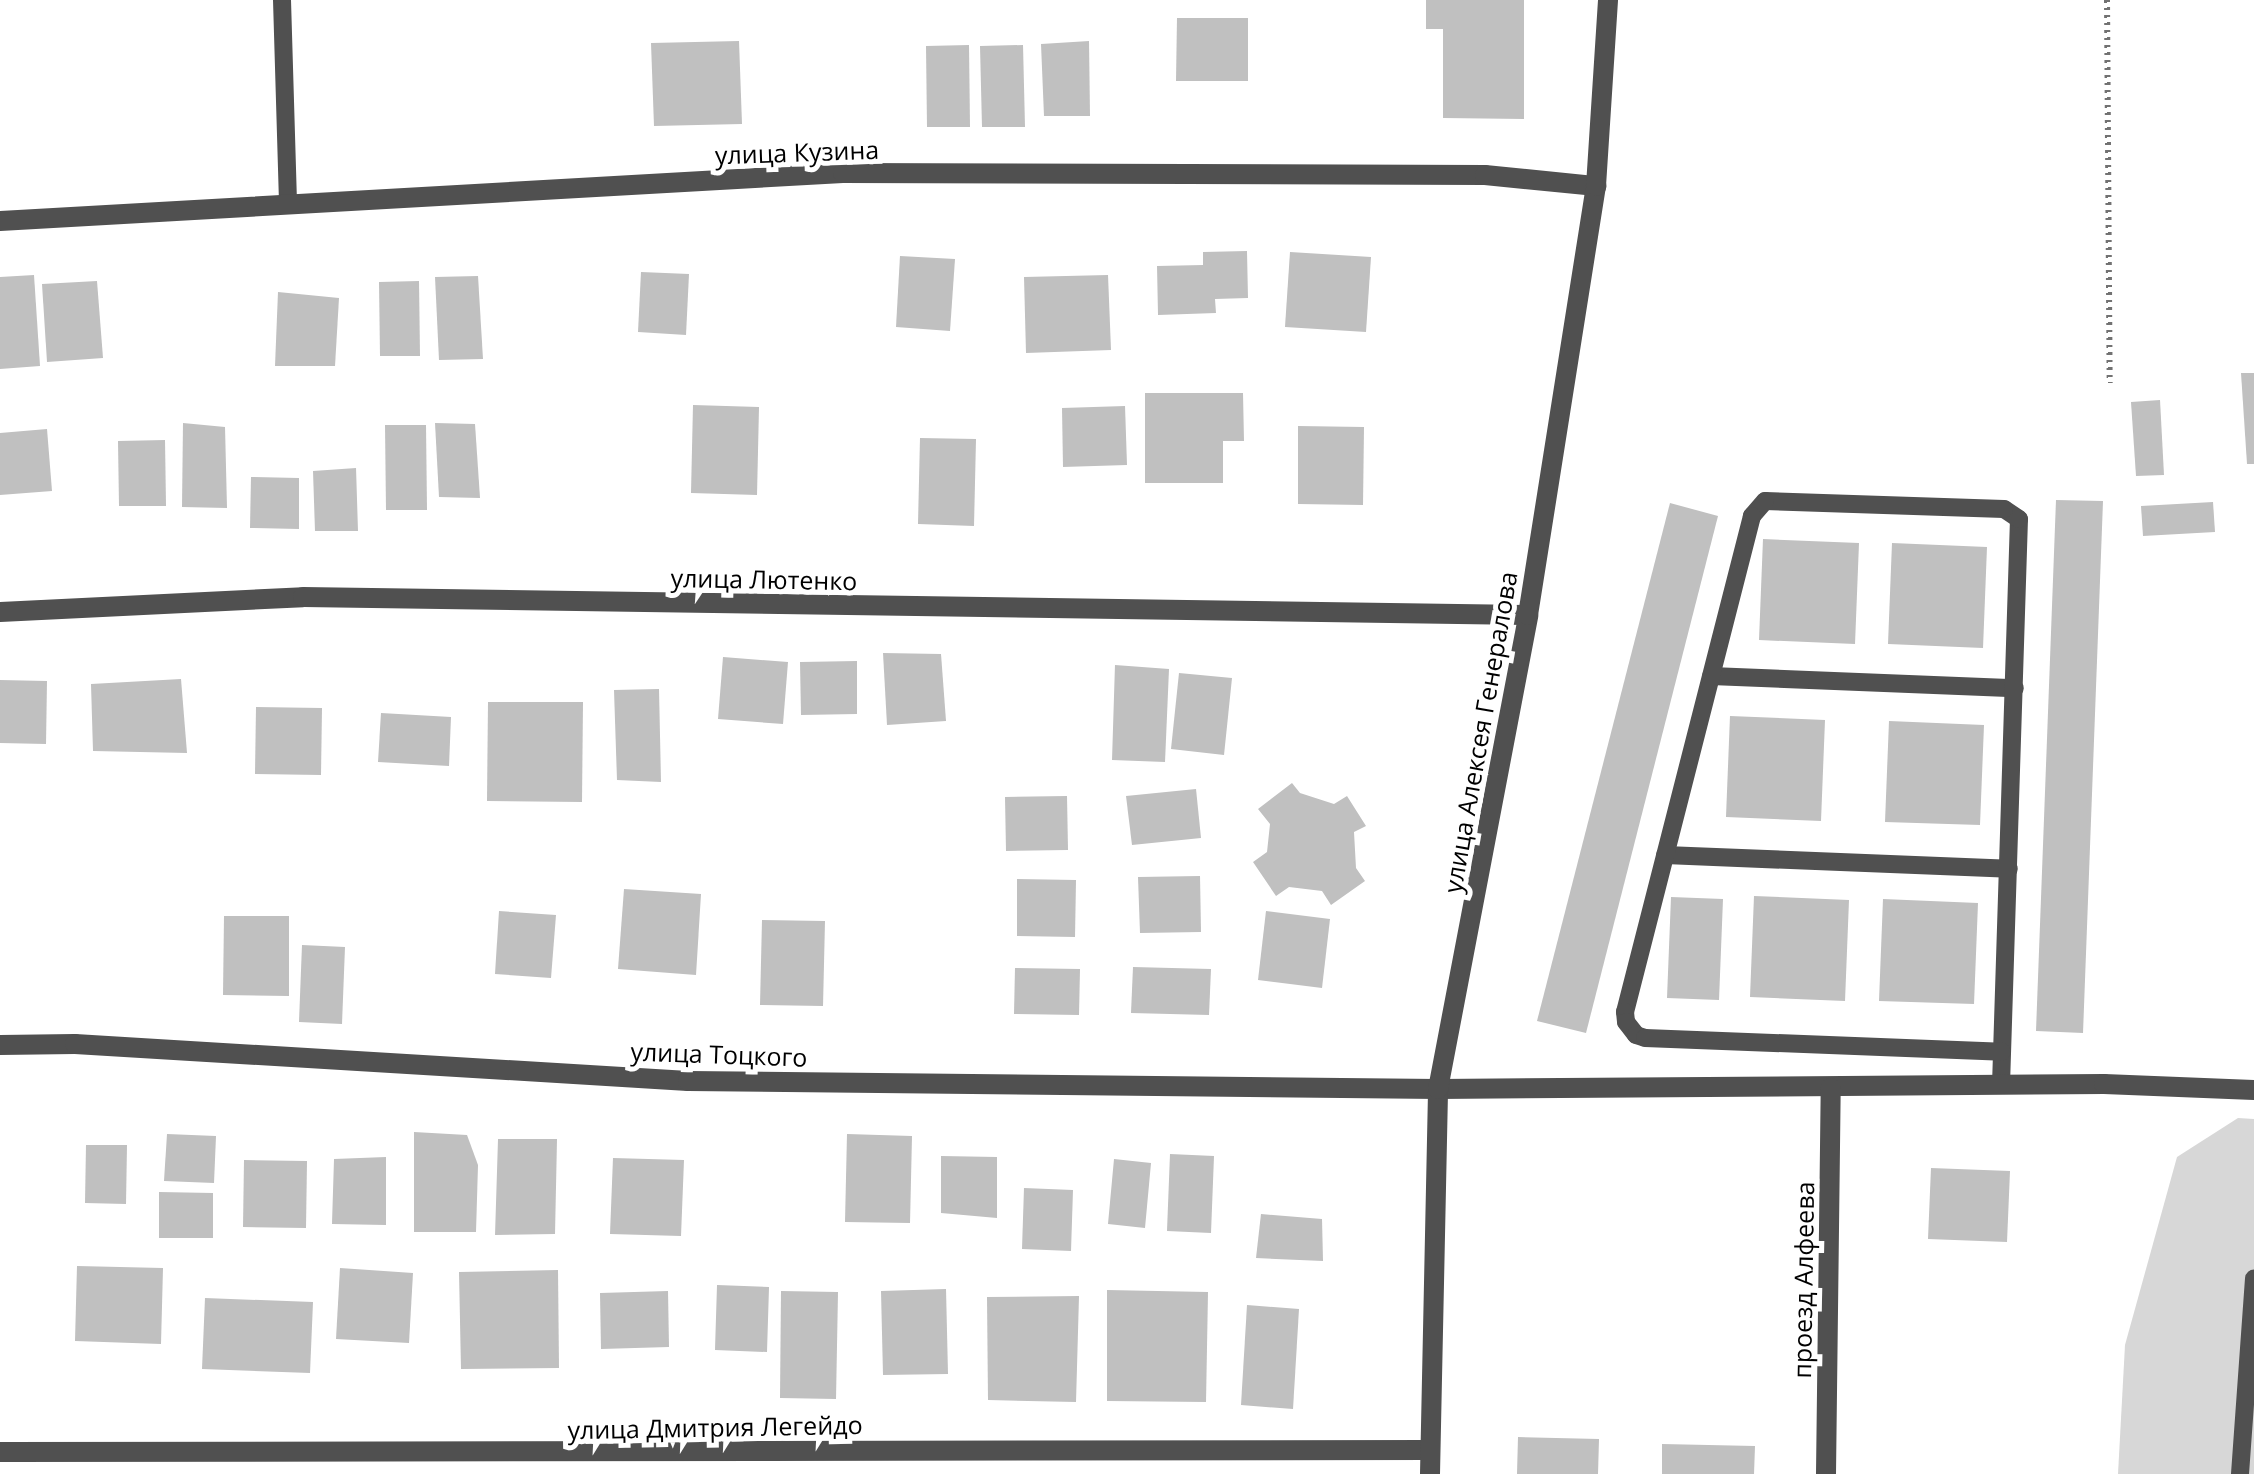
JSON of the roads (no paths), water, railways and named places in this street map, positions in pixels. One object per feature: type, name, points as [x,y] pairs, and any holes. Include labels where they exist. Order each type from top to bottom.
[{"type":"street","name":"улица Алексея Генералова","points":[[1430,1474],[1438,1089],[1528,614],[1596,186],[1608,0]]},
{"type":"street","name":"улица Кузина","points":[[0,221],[843,173],[1485,175],[1596,186]]},
{"type":"street","name":"улица Лютенко","points":[[0,612],[304,597],[1528,614]]},
{"type":"street","name":"улица Тоцкого","points":[[0,1045],[95,1045],[688,1081],[1438,1089],[2001,1085],[2254,1090]]},
{"type":"street","name":"проезд Алфеева","points":[[1826,1474],[1831,1088]]},
{"type":"street","name":"улица Дмитрия Легейдо","points":[[0,1452],[1430,1450]]},
{"type":"lane","points":[[282,0],[288,202]]},
{"type":"lane","points":[[2001,1085],[2022,527],[2011,510],[1774,500],[1756,507],[1624,1012],[1636,1035],[2002,1052]]},
{"type":"lane","points":[[1710,676],[2015,688]]},
{"type":"lane","points":[[1664,855],[2008,869]]},
{"type":"lane","points":[[2240,1474],[2254,1279]]}]
